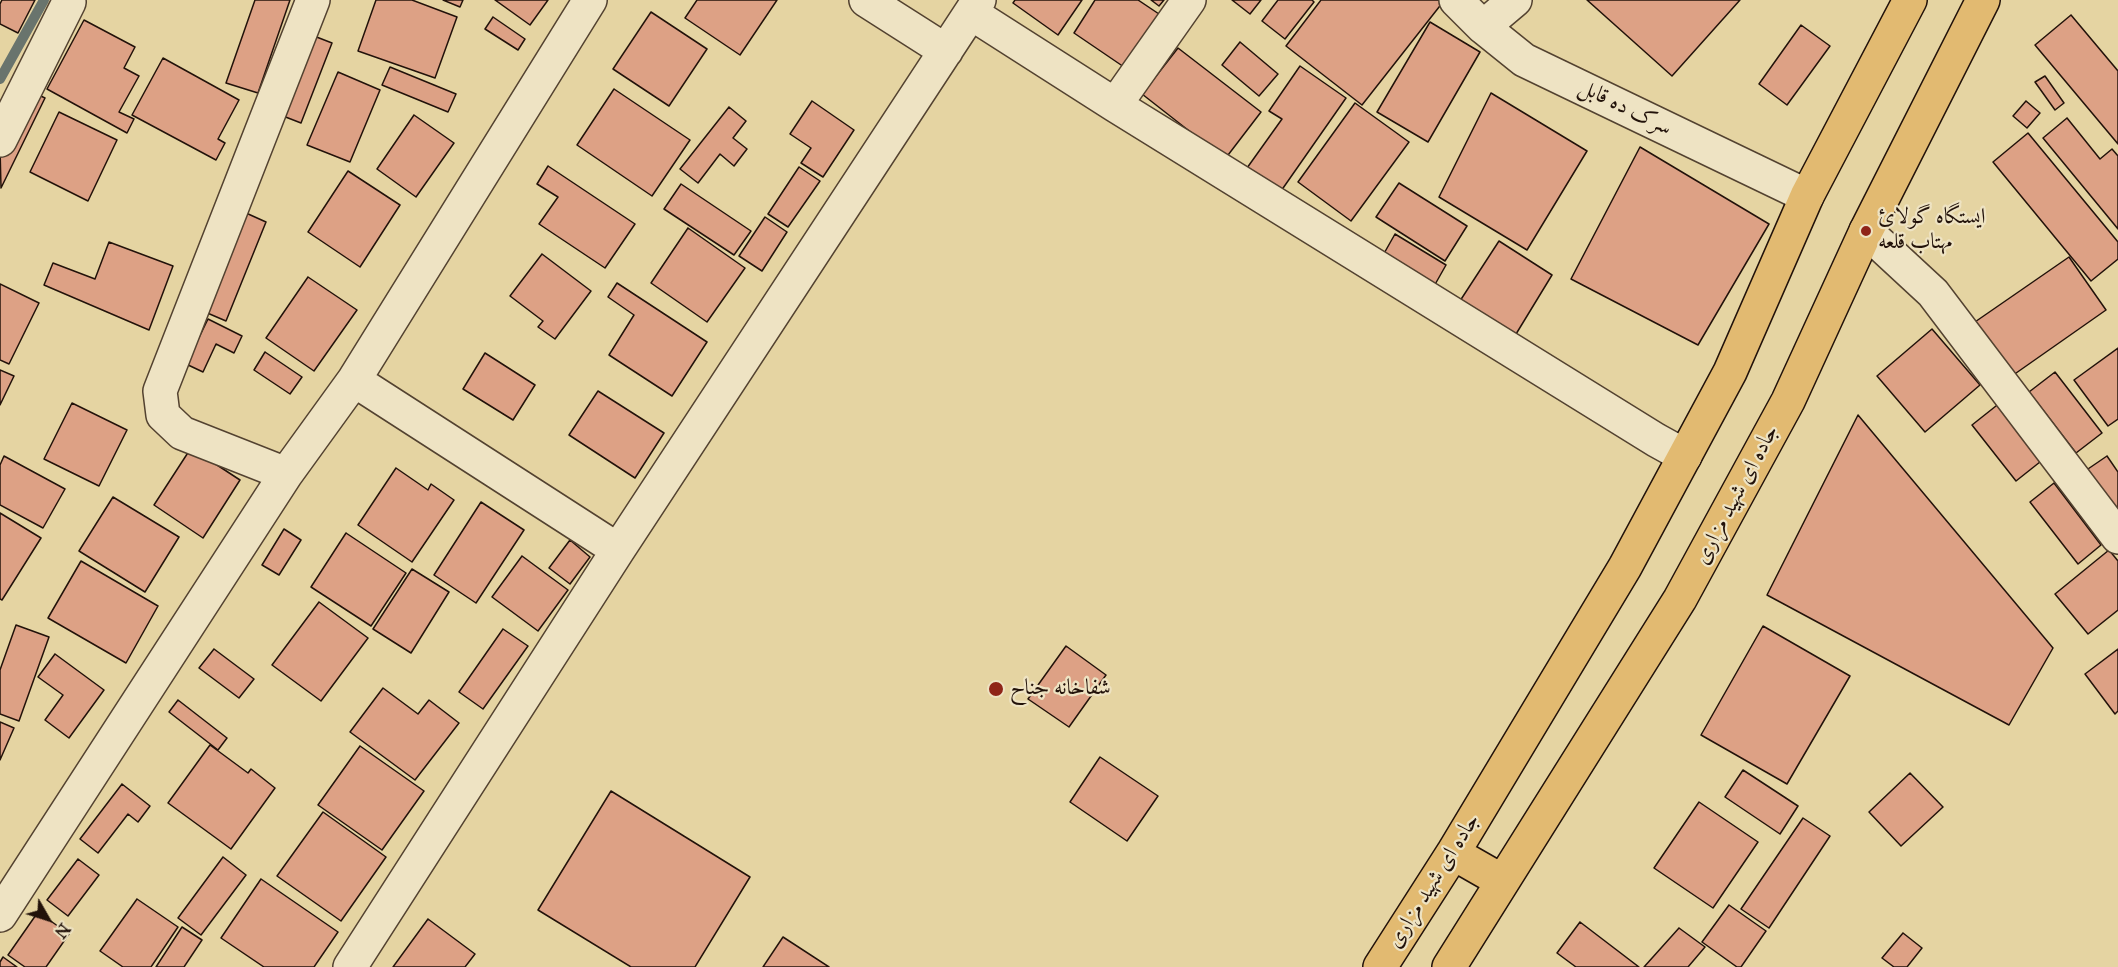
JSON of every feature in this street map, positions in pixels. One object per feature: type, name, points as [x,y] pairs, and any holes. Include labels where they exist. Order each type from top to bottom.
[{"type":"main road","name":"جاده ای شهید مزاری","points":[[1380,967],[1452,853],[1625,567],[1730,372],[1807,196],[1910,0]]},
{"type":"main road","name":"جاده ای شهید مزاری","points":[[1449,967],[1680,599],[1788,401],[1866,231],[1983,0]]},
{"type":"main road","points":[[1452,853],[1502,881]]},
{"type":"street","points":[[286,474],[182,433],[163,415],[160,391],[313,0]]},
{"type":"street","points":[[0,915],[286,474],[354,380],[590,0]]},
{"type":"street","points":[[866,0],[946,51]]},
{"type":"street","points":[[1115,105],[1189,0]]},
{"type":"street","name":"سرک ده قابل","points":[[1456,0],[1483,27],[1524,60],[1807,196]]},
{"type":"street","points":[[1483,27],[1515,0]]},
{"type":"street","points":[[0,140],[69,2]]},
{"type":"street","points":[[350,967],[618,550],[975,7],[1115,105],[1636,428],[1685,456]]},
{"type":"street","points":[[1866,231],[1933,293],[2118,537]]},
{"type":"street","points":[[354,380],[618,550]]},
{"type":"building","points":[[2,0],[35,0],[18,33],[0,24]]},
{"type":"building","points":[[255,0],[290,0],[258,93],[226,83]]},
{"type":"building","points":[[376,0],[412,0],[457,17],[435,78],[358,51]]},
{"type":"building","points":[[443,0],[463,0],[460,7]]},
{"type":"building","points":[[495,0],[548,0],[530,25]]},
{"type":"building","points":[[697,0],[777,0],[740,55],[685,18]]},
{"type":"building","points":[[1015,0],[1082,0],[1058,35],[1013,3]]},
{"type":"building","points":[[1095,0],[1138,0],[1159,14],[1124,67],[1074,33]]},
{"type":"building","points":[[1151,0],[1164,0],[1159,6]]},
{"type":"building","points":[[1232,0],[1261,0],[1250,14]]},
{"type":"building","points":[[1278,0],[1312,0],[1314,2],[1285,39],[1262,21]]},
{"type":"building","points":[[1321,0],[1441,0],[1443,2],[1362,105],[1286,46]]},
{"type":"building","points":[[1587,0],[1740,0],[1672,76]]},
{"type":"building","points":[[651,12],[707,49],[669,106],[613,69]]},
{"type":"building","points":[[2071,15],[2118,71],[2118,144],[2035,45]]},
{"type":"building","points":[[493,17],[525,39],[518,50],[485,29]]},
{"type":"building","points":[[84,20],[135,47],[124,68],[139,76],[119,112],[134,119],[127,133],[47,89]]},
{"type":"building","points":[[1430,22],[1480,52],[1428,142],[1377,112]]},
{"type":"building","points":[[1801,25],[1830,46],[1787,105],[1759,84]]},
{"type":"building","points":[[314,36],[332,43],[301,123],[283,116]]},
{"type":"building","points":[[1240,42],[1278,74],[1259,96],[1222,65]]},
{"type":"building","points":[[1178,48],[1261,112],[1225,159],[1142,94]]},
{"type":"building","points":[[163,58],[239,100],[218,139],[225,143],[216,160],[132,115]]},
{"type":"building","points":[[1300,66],[1346,98],[1281,191],[1247,168],[1282,119],[1269,111]]},
{"type":"building","points":[[390,67],[456,94],[448,112],[382,85]]},
{"type":"building","points":[[338,72],[380,90],[350,162],[307,145]]},
{"type":"building","points":[[2045,76],[2064,103],[2055,110],[2035,82]]},
{"type":"building","points":[[614,89],[690,140],[652,196],[577,145]]},
{"type":"building","points":[[28,90],[45,98],[1,188],[0,147]]},
{"type":"building","points":[[1491,93],[1587,151],[1527,250],[1439,197]]},
{"type":"building","points":[[812,101],[854,130],[823,177],[801,163],[811,148],[790,134]]},
{"type":"building","points":[[2026,101],[2040,113],[2027,128],[2013,116]]},
{"type":"building","points":[[1355,103],[1409,142],[1351,221],[1298,182]]},
{"type":"building","points":[[729,107],[746,121],[733,138],[747,149],[734,166],[720,154],[698,183],[680,169]]},
{"type":"building","points":[[59,112],[117,140],[88,201],[30,172]]},
{"type":"building","points":[[414,115],[454,143],[416,197],[377,169]]},
{"type":"building","points":[[2067,118],[2100,159],[2112,149],[2118,156],[2118,229],[2043,138]]},
{"type":"building","points":[[2028,133],[2118,242],[2118,259],[2091,281],[1993,162]]},
{"type":"building","points":[[1640,147],[1769,224],[1698,345],[1571,279]]},
{"type":"building","points":[[548,166],[635,224],[605,268],[539,224],[558,197],[537,184]]},
{"type":"building","points":[[799,167],[820,181],[788,227],[768,214]]},
{"type":"building","points":[[348,171],[400,205],[360,267],[308,232]]},
{"type":"building","points":[[1399,183],[1467,226],[1445,261],[1376,217]]},
{"type":"building","points":[[681,184],[751,231],[734,255],[664,209]]},
{"type":"building","points":[[246,213],[266,222],[226,321],[205,312]]},
{"type":"building","points":[[765,217],[787,232],[762,271],[739,256]]},
{"type":"building","points":[[688,228],[745,268],[707,322],[651,283]]},
{"type":"building","points":[[1395,234],[1446,265],[1433,288],[1382,257]]},
{"type":"building","points":[[1499,241],[1552,275],[1513,339],[1458,304]]},
{"type":"building","points":[[109,242],[173,266],[149,330],[44,285],[53,263],[95,279]]},
{"type":"building","points":[[542,254],[591,291],[555,339],[538,327],[543,321],[510,296]]},
{"type":"building","points":[[2069,257],[2106,310],[2009,378],[1972,324]]},
{"type":"building","points":[[308,277],[357,310],[314,371],[266,338]]},
{"type":"building","points":[[617,283],[707,342],[672,396],[609,355],[634,315],[608,297]]},
{"type":"building","points":[[0,284],[39,303],[9,364],[0,360]]},
{"type":"building","points":[[208,319],[242,336],[234,353],[216,344],[203,372],[186,364]]},
{"type":"building","points":[[1932,329],[1980,385],[1925,432],[1877,376]]},
{"type":"building","points":[[2118,348],[2118,419],[2108,426],[2074,380]]},
{"type":"building","points":[[265,352],[302,377],[290,394],[254,370]]},
{"type":"building","points":[[485,353],[535,385],[513,420],[463,389]]},
{"type":"building","points":[[0,370],[14,376],[0,405]]},
{"type":"building","points":[[2055,372],[2102,433],[2076,453],[2029,392]]},
{"type":"building","points":[[598,391],[664,433],[635,478],[569,435]]},
{"type":"building","points":[[2001,402],[2045,458],[2016,481],[1972,425]]},
{"type":"building","points":[[72,403],[127,430],[99,486],[44,459]]},
{"type":"building","points":[[1858,415],[2053,648],[2009,725],[1767,595]]},
{"type":"building","points":[[191,448],[240,480],[203,538],[154,505]]},
{"type":"building","points":[[4,456],[65,489],[43,528],[0,505],[0,465]]},
{"type":"building","points":[[2107,456],[2118,472],[2118,518],[2085,471]]},
{"type":"building","points":[[396,468],[428,490],[431,484],[454,500],[412,562],[358,525]]},
{"type":"building","points":[[2054,483],[2101,545],[2078,564],[2030,502]]},
{"type":"building","points":[[113,497],[179,537],[145,592],[79,551]]},
{"type":"building","points":[[481,502],[524,530],[476,603],[434,575]]},
{"type":"building","points":[[0,513],[41,538],[2,600],[0,599]]},
{"type":"building","points":[[284,529],[301,540],[279,575],[262,565]]},
{"type":"building","points":[[346,533],[406,573],[371,626],[311,587]]},
{"type":"building","points":[[570,540],[590,557],[570,584],[549,568]]},
{"type":"building","points":[[2109,550],[2118,561],[2118,610],[2088,634],[2055,594]]},
{"type":"building","points":[[522,556],[568,590],[538,631],[492,597]]},
{"type":"building","points":[[81,561],[158,606],[126,663],[48,618]]},
{"type":"building","points":[[412,569],[449,592],[411,653],[373,629]]},
{"type":"building","points":[[319,602],[368,638],[321,701],[272,665]]},
{"type":"building","points":[[16,625],[49,637],[19,721],[0,714],[0,670]]},
{"type":"building","points":[[1763,626],[1850,676],[1787,784],[1701,735]]},
{"type":"building","points":[[503,629],[528,646],[483,709],[459,692]]},
{"type":"building","points":[[1066,646],[1106,675],[1069,727],[1028,699]]},
{"type":"building","points":[[214,649],[254,679],[239,698],[199,668]]},
{"type":"building","points":[[2118,649],[2118,711],[2115,714],[2085,674]]},
{"type":"building","points":[[55,654],[104,690],[69,738],[45,720],[63,695],[38,677]]},
{"type":"building","points":[[383,688],[418,714],[429,700],[459,723],[415,780],[350,732]]},
{"type":"building","points":[[178,700],[227,738],[218,750],[169,712]]},
{"type":"building","points":[[0,722],[14,728],[0,760]]},
{"type":"building","points":[[210,745],[248,773],[251,769],[275,788],[231,849],[168,803]]},
{"type":"building","points":[[360,746],[424,791],[382,850],[318,805]]},
{"type":"building","points":[[1100,757],[1158,796],[1127,841],[1070,802]]},
{"type":"building","points":[[1743,770],[1798,806],[1780,834],[1725,797]]},
{"type":"building","points":[[1910,773],[1943,807],[1901,846],[1869,812]]},
{"type":"building","points":[[122,784],[150,806],[138,822],[128,814],[98,853],[80,839]]},
{"type":"building","points":[[611,791],[750,877],[695,967],[631,967],[538,910]]},
{"type":"building","points":[[1699,802],[1758,842],[1713,908],[1654,868]]},
{"type":"building","points":[[323,812],[386,857],[341,921],[277,876]]},
{"type":"building","points":[[1803,818],[1830,836],[1769,928],[1741,909]]},
{"type":"building","points":[[223,857],[246,875],[201,935],[178,918]]},
{"type":"building","points":[[78,859],[99,875],[68,916],[47,900]]},
{"type":"building","points":[[261,879],[338,932],[314,967],[264,967],[221,938]]},
{"type":"building","points":[[137,899],[178,927],[151,967],[123,967],[100,951]]},
{"type":"building","points":[[1729,905],[1766,931],[1741,967],[1737,967],[1702,942]]},
{"type":"building","points":[[38,912],[69,934],[46,967],[25,967],[8,955]]},
{"type":"building","points":[[428,919],[475,954],[465,967],[393,967]]},
{"type":"building","points":[[1580,922],[1639,967],[1576,967],[1557,953]]},
{"type":"building","points":[[182,927],[202,940],[184,967],[156,967]]},
{"type":"building","points":[[1679,928],[1705,947],[1688,967],[1644,967]]},
{"type":"building","points":[[1903,933],[1922,948],[1907,967],[1894,967],[1882,958]]},
{"type":"building","points":[[783,937],[829,967],[763,967]]},
{"type":"building","points":[[3,957],[17,967],[0,967]]},
{"type":"waterway","points":[[0,79],[44,0]]},
{"type":"place","name":"ایستگاه گولائ مهتاب قلعه","points":[[1866,231]]},
{"type":"place","name":"شفاخانه جناح","points":[[996,689]]}]
